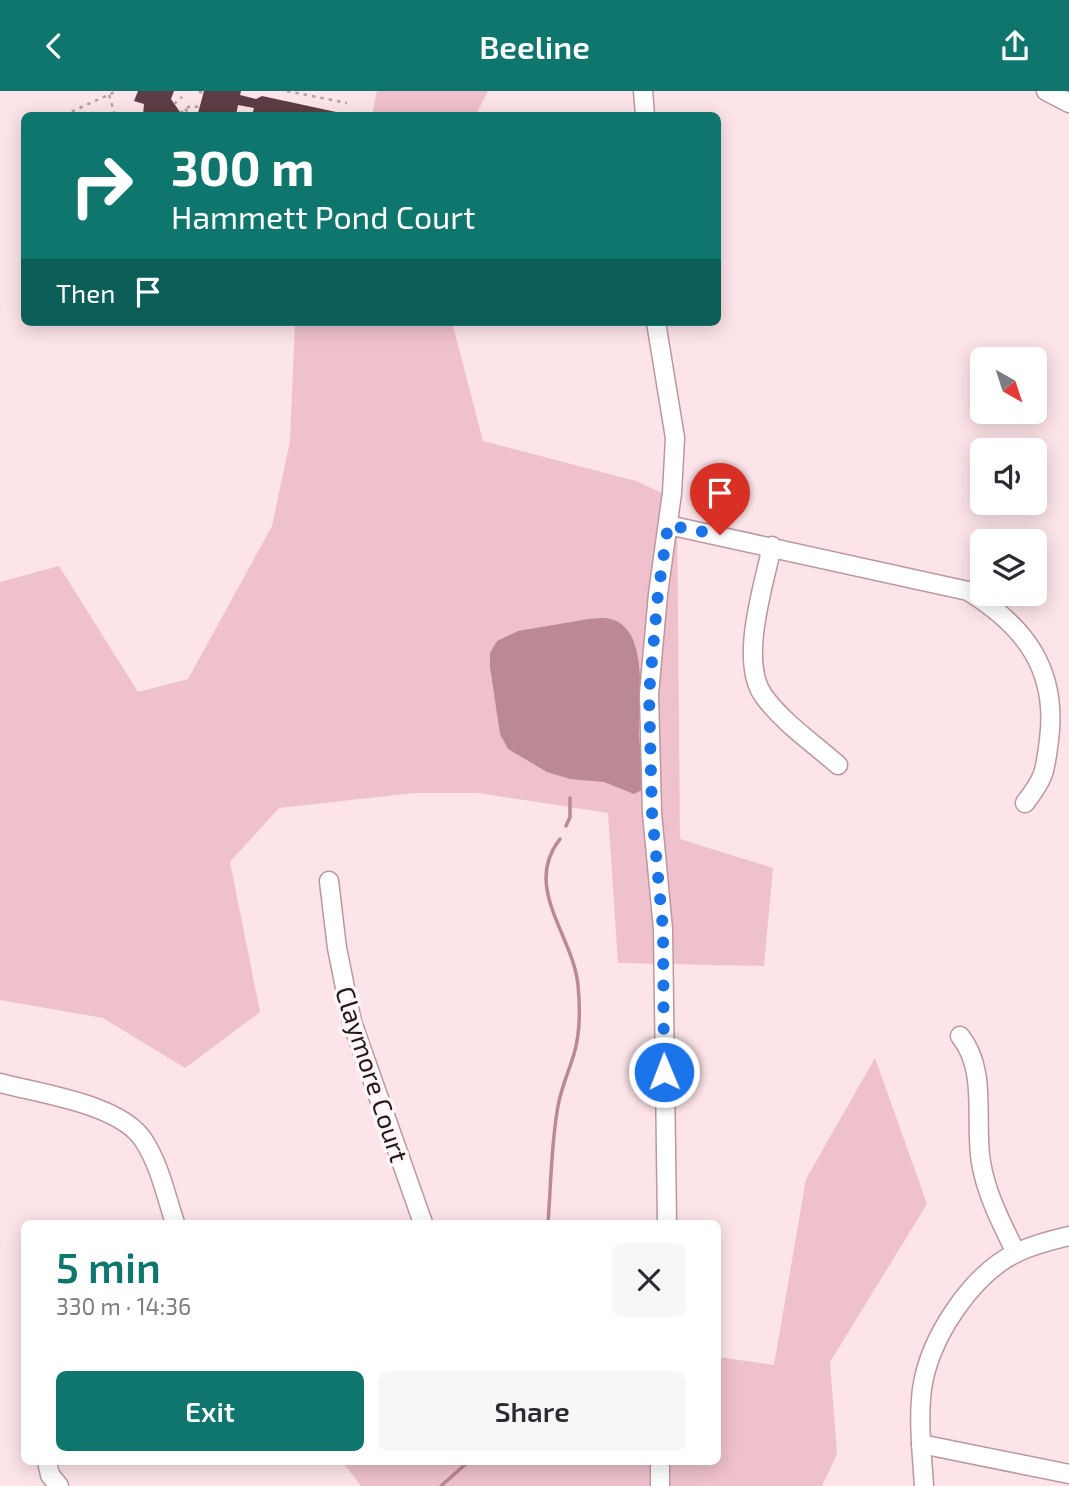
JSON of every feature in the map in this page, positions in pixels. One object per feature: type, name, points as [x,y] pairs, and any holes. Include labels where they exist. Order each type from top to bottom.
[{"type":"street","points":[[643,91],[645,112]]},
{"type":"street","points":[[1046,91],[1069,103]]},
{"type":"street","points":[[657,326],[675,428],[668,525],[658,594],[649,694],[652,813],[663,929],[667,1220]]},
{"type":"street","points":[[668,525],[968,590],[992,606],[1016,627],[1037,657],[1049,690],[1051,725],[1044,778],[1026,803]]},
{"type":"street","points":[[772,546],[752,645],[753,672],[761,692],[777,712],[838,765]]},
{"type":"street","name":"Claymore Court","points":[[329,881],[337,948],[352,1022],[422,1220]]},
{"type":"street","points":[[960,1036],[970,1050],[976,1072],[979,1145],[985,1179],[1016,1253]]},
{"type":"street","points":[[0,1083],[99,1109],[125,1122],[143,1139],[155,1162],[173,1220]]},
{"type":"street","points":[[924,1486],[921,1444],[922,1388],[938,1336],[967,1294],[1016,1253],[1069,1236]]},
{"type":"street","points":[[921,1444],[1069,1474]]},
{"type":"street","points":[[48,1465],[50,1475],[59,1486]]},
{"type":"street","points":[[660,1465],[660,1486]]},
{"type":"path","points":[[71,112],[117,91]]},
{"type":"path","points":[[287,91],[347,103]]},
{"type":"path","points":[[199,92],[205,93]]},
{"type":"path","points":[[109,95],[115,112]]},
{"type":"path","points":[[174,104],[182,97]]},
{"type":"path","points":[[190,101],[190,106]]},
{"type":"path","points":[[181,112],[190,106],[199,107]]},
{"type":"shaded area","points":[[377,91],[488,91],[478,112],[373,112]]},
{"type":"shaded area","points":[[295,326],[453,326],[483,441],[636,481],[677,500],[680,839],[773,868],[764,966],[618,963],[608,813],[478,793],[413,793],[279,808],[230,862],[260,1012],[185,1068],[103,1018],[0,1000],[0,582],[59,566],[138,692],[188,679],[272,526],[290,441]]},
{"type":"shaded area","points":[[608,618],[623,625],[632,637],[637,652],[640,670],[639,736],[645,783],[644,789],[634,794],[604,782],[570,779],[547,772],[508,749],[500,734],[490,667],[490,653],[497,641],[518,631]]},
{"type":"shaded area","points":[[875,1058],[927,1204],[830,1362],[837,1454],[822,1486],[361,1486],[345,1465],[721,1465],[721,1357],[774,1365],[806,1179]]},
{"type":"building","points":[[138,91],[174,91],[171,99],[180,112],[143,112],[144,104],[134,101]]},
{"type":"building","points":[[204,91],[241,91],[240,95],[256,99],[262,96],[336,112],[253,112],[254,108],[238,105],[237,112],[198,112]]},
{"type":"waterway","points":[[566,826],[570,817],[570,798]]},
{"type":"waterway","points":[[548,1220],[556,1120],[561,1093],[576,1046],[579,1020],[578,985],[574,966],[553,911],[546,875],[550,857],[560,839]]},
{"type":"waterway","points":[[441,1486],[465,1465]]},
{"type":"route","points":[[664,1072],[663,929],[652,813],[650,662],[668,525],[720,535]]}]
